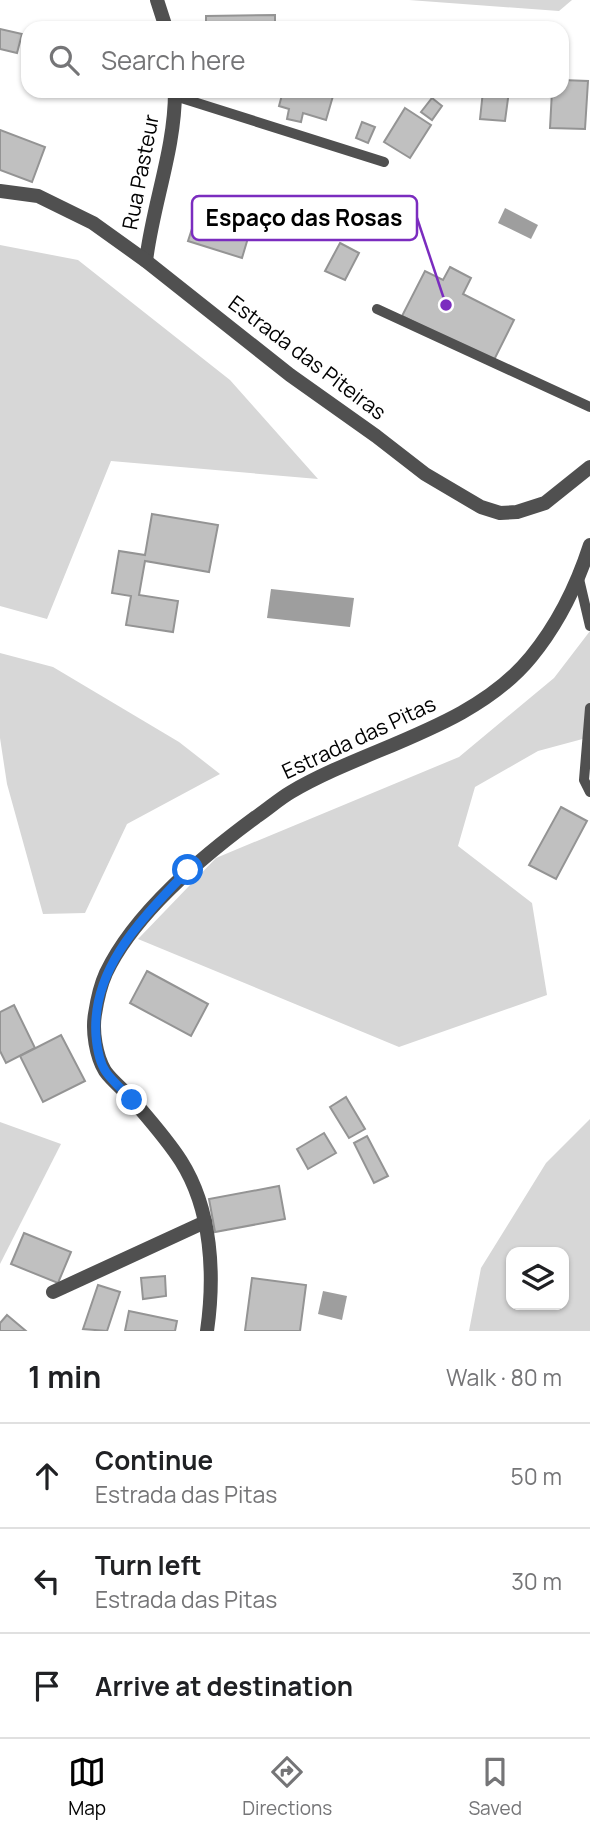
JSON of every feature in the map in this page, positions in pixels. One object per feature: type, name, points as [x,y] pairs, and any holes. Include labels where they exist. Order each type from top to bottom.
[{"type":"street","points":[[157,0],[164,21]]},
{"type":"street","name":"Rua Pasteur","points":[[146,261],[169,153],[175,98]]},
{"type":"street","name":"Estrada das Piteiras","points":[[0,191],[38,195],[93,223],[146,261],[290,375],[425,474],[481,508],[500,513],[517,512],[545,503],[590,467]]},
{"type":"street","name":"Estrada das Pitas","points":[[207,1331],[211,1305],[210,1260],[205,1222],[197,1193],[181,1161],[105,1071],[97,1048],[94,1016],[105,974],[127,939],[150,911],[188,870],[225,839],[291,792],[438,725],[501,685],[530,658],[579,579],[590,545]]},
{"type":"street","points":[[53,1292],[205,1222]]},
{"type":"lane","points":[[190,98],[384,162]]},
{"type":"lane","points":[[377,309],[590,407]]},
{"type":"lane","points":[[579,579],[590,626]]},
{"type":"lane","points":[[590,708],[584,780],[590,792]]},
{"type":"shaded area","points":[[409,0],[572,0],[559,11]]},
{"type":"shaded area","points":[[505,208],[538,225],[531,239],[498,223]]},
{"type":"shaded area","points":[[0,245],[78,260],[230,380],[318,479],[111,461],[47,619],[0,606]]},
{"type":"shaded area","points":[[271,589],[354,598],[350,627],[267,618]]},
{"type":"shaded area","points":[[590,631],[590,737],[538,751],[475,787],[458,846],[532,903],[547,995],[399,1047],[138,939],[216,858],[459,757],[554,678]]},
{"type":"shaded area","points":[[0,653],[53,667],[179,742],[220,774],[127,824],[85,913],[43,914],[7,784],[0,738]]},
{"type":"shaded area","points":[[590,1119],[590,1331],[469,1331],[481,1268],[546,1163]]},
{"type":"shaded area","points":[[0,1122],[61,1144],[0,1264]]},
{"type":"shaded area","points":[[323,1291],[347,1296],[342,1320],[318,1314]]},
{"type":"building","points":[[275,15],[275,21],[206,21],[206,16]]},
{"type":"building","points":[[0,29],[21,34],[17,53],[0,49]]},
{"type":"building","points":[[569,80],[588,81],[585,129],[550,128],[552,98],[569,98]]},
{"type":"building","points":[[281,98],[332,98],[326,120],[303,113],[301,122],[287,119],[289,109],[279,106]]},
{"type":"building","points":[[432,98],[442,106],[432,120],[421,112]]},
{"type":"building","points":[[482,98],[508,98],[505,121],[480,119]]},
{"type":"building","points":[[405,108],[431,125],[410,158],[384,142]]},
{"type":"building","points":[[362,122],[375,127],[368,143],[356,138]]},
{"type":"building","points":[[0,130],[45,147],[32,182],[0,170]]},
{"type":"building","points":[[201,201],[254,218],[242,258],[188,241]]},
{"type":"building","points":[[340,243],[359,253],[345,280],[325,271]]},
{"type":"building","points":[[450,267],[471,278],[463,294],[514,320],[493,362],[402,316],[425,271],[443,280]]},
{"type":"building","points":[[152,514],[218,525],[209,572],[145,561],[139,595],[178,601],[173,632],[126,625],[131,596],[112,593],[119,551],[145,555]]},
{"type":"building","points":[[561,807],[587,821],[556,879],[529,865]]},
{"type":"building","points":[[147,971],[208,1004],[191,1036],[130,1003]]},
{"type":"building","points":[[14,1005],[35,1048],[6,1063],[0,1051],[0,1012]]},
{"type":"building","points":[[61,1035],[85,1081],[43,1102],[20,1056]]},
{"type":"building","points":[[346,1097],[365,1129],[349,1138],[330,1107]]},
{"type":"building","points":[[324,1133],[336,1153],[308,1169],[297,1149]]},
{"type":"building","points":[[367,1136],[388,1176],[374,1183],[354,1143]]},
{"type":"building","points":[[279,1186],[285,1219],[215,1232],[209,1199]]},
{"type":"building","points":[[24,1233],[71,1252],[58,1283],[11,1264]]},
{"type":"building","points":[[165,1276],[166,1296],[143,1299],[141,1278]]},
{"type":"building","points":[[252,1278],[306,1285],[300,1331],[245,1331]]},
{"type":"building","points":[[98,1285],[120,1292],[107,1331],[83,1329]]},
{"type":"building","points":[[129,1311],[177,1321],[175,1331],[125,1331]]},
{"type":"building","points":[[7,1315],[26,1331],[0,1331],[0,1323]]},
{"type":"place","name":"Espaço das Rosas","points":[[446,305]]},
{"type":"route","points":[[132,1100],[105,1071],[97,1048],[94,1016],[105,974],[127,939],[188,870]]}]
